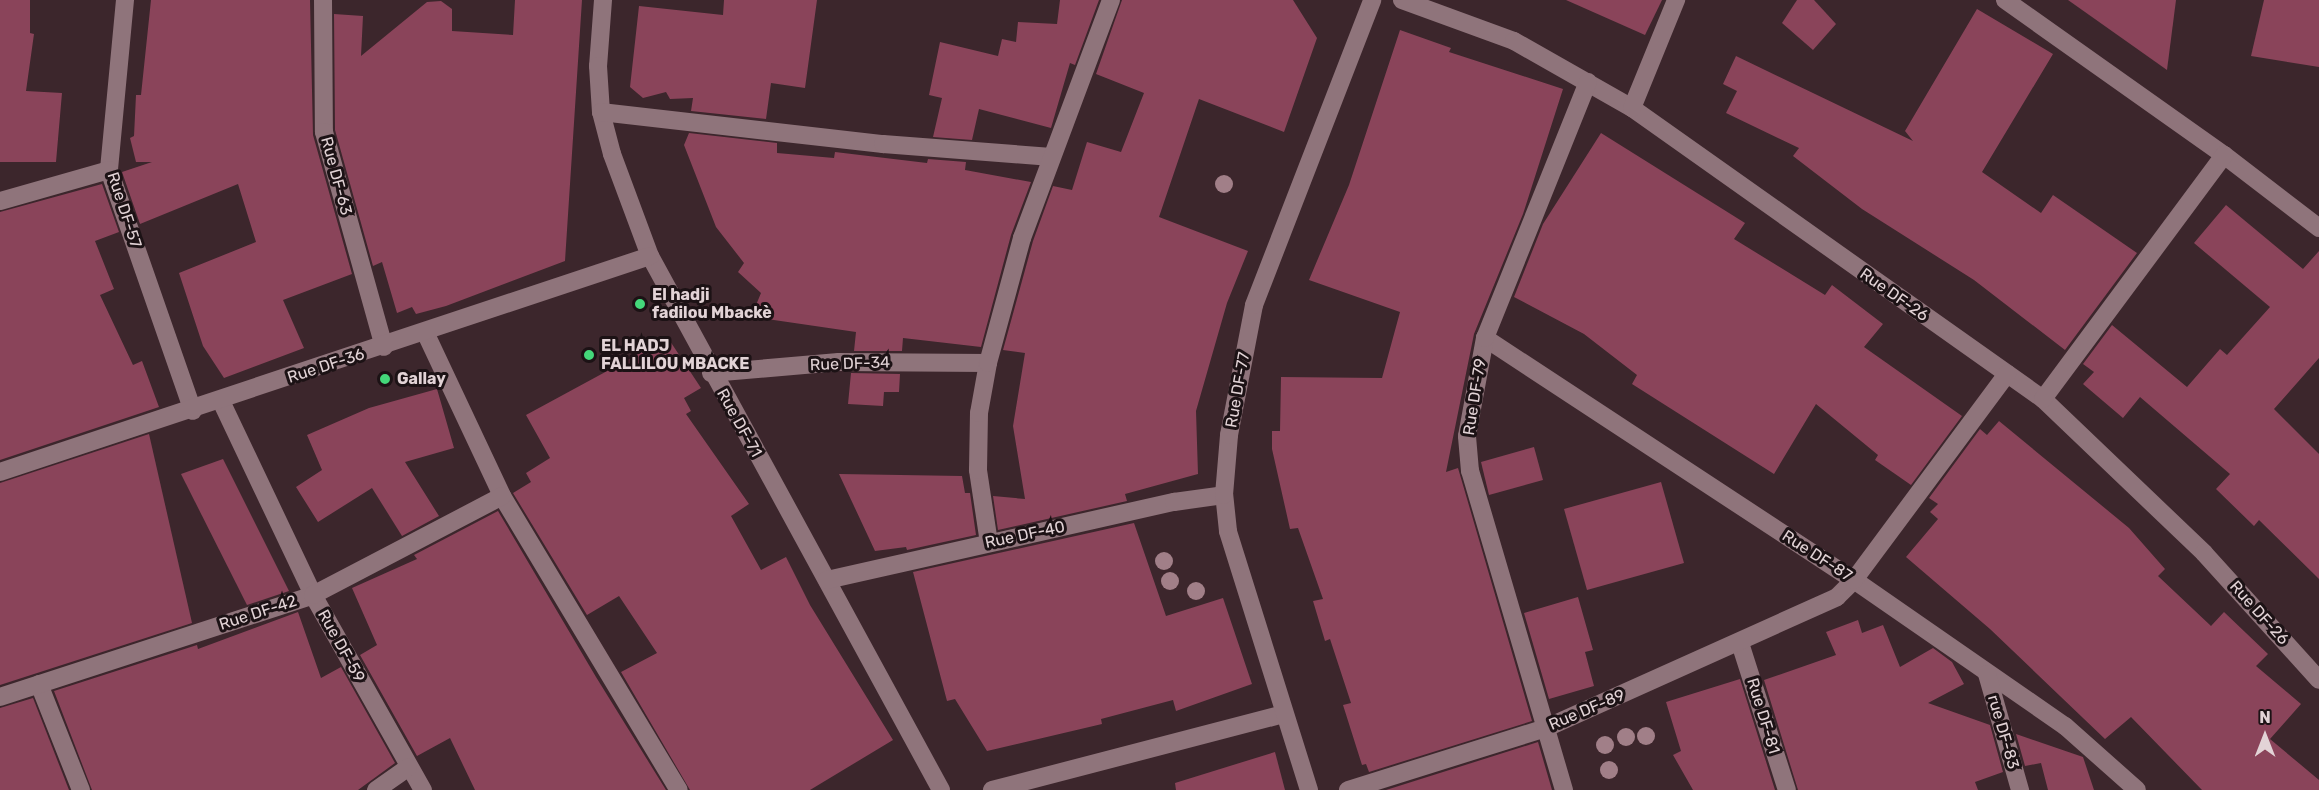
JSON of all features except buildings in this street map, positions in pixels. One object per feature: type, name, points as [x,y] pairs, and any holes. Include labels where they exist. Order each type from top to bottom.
[{"type":"street","name":"Rue DF-57","points":[[125,0],[109,170],[193,411]]},
{"type":"street","name":"Rue DF-63","points":[[322,0],[321,80],[324,132],[384,347]]},
{"type":"street","name":"Rue DF-71","points":[[603,0],[598,66],[601,112],[612,154],[650,256],[711,373],[941,790]]},
{"type":"street","points":[[989,543],[978,470],[979,413],[988,363],[1022,238],[1111,0]]},
{"type":"street","name":"Rue DF-77","points":[[1309,790],[1283,714],[1228,531],[1224,495],[1229,435],[1254,305],[1372,0]]},
{"type":"street","name":"Rue DF-26","points":[[1402,0],[1514,41],[1632,108],[2043,399],[2204,553],[2319,680]]},
{"type":"street","points":[[1632,108],[1676,0]]},
{"type":"street","points":[[2005,0],[2224,155],[2319,228]]},
{"type":"street","name":"Rue DF-79","points":[[1564,790],[1467,454],[1469,418],[1485,338],[1547,176],[1588,82]]},
{"type":"street","points":[[601,112],[883,144],[1051,157]]},
{"type":"street","points":[[2043,399],[2224,155]]},
{"type":"street","points":[[0,201],[109,170]]},
{"type":"street","name":"Rue DF-36","points":[[0,472],[193,411],[650,256]]},
{"type":"street","points":[[425,332],[502,496],[679,790]]},
{"type":"street","name":"Rue DF-87","points":[[1485,338],[1854,580],[2065,726],[2137,790]]},
{"type":"street","name":"Rue DF-34","points":[[711,373],[839,362],[988,363]]},
{"type":"street","name":"Rue DF-89","points":[[1348,790],[1546,728],[1817,609],[1854,580],[2007,374]]},
{"type":"street","name":"Rue DF-59","points":[[221,401],[313,595],[408,768],[423,790]]},
{"type":"street","name":"Rue DF-40","points":[[827,580],[1174,502],[1224,495]]},
{"type":"street","name":"Rue DF-42","points":[[0,697],[313,595],[502,496]]},
{"type":"street","name":"Rue DF-81","points":[[1740,643],[1787,790]]},
{"type":"street","name":"rue DF-83","points":[[1987,674],[2020,790]]},
{"type":"street","points":[[39,684],[81,790]]},
{"type":"street","points":[[992,790],[1283,714]]},
{"type":"street","points":[[376,790],[408,768]]},
{"type":"place","name":"El hadji fadilou Mbackè","points":[[640,304]]},
{"type":"place","name":"EL HADJ FALLILOU MBACKE","points":[[589,355]]},
{"type":"place","name":"Gallay","points":[[385,379]]}]
